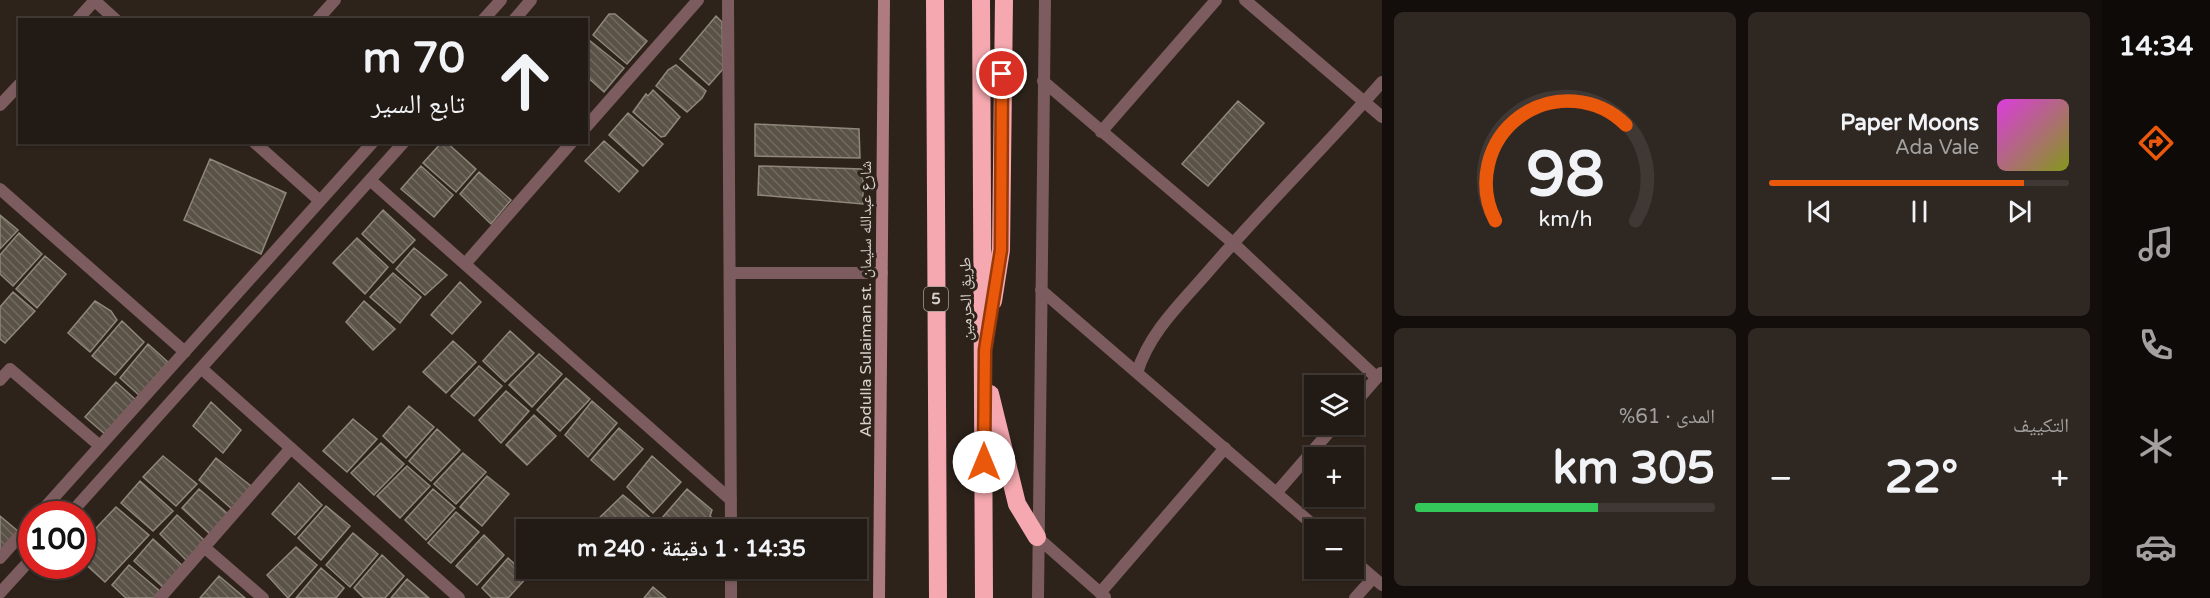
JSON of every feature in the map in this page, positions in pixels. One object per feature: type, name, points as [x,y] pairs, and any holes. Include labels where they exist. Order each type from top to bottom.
[{"type":"highway","points":[[922,0],[935,100]]},
{"type":"highway","name":"طريق الحرمين","points":[[935,0],[938,598]]},
{"type":"highway","name":"طريق الحرمين","points":[[981,0],[985,350],[984,598]]},
{"type":"highway","points":[[985,350],[1001,250],[1004,0]]},
{"type":"highway","points":[[984,372],[1017,504],[1037,537]]},
{"type":"main road","name":"Abdulla Sulaiman st. شارع عبدالله سليمان","points":[[879,598],[884,0]]},
{"type":"street","points":[[79,18],[94,0],[114,18]]},
{"type":"street","points":[[319,18],[335,0]]},
{"type":"street","points":[[485,18],[501,0]]},
{"type":"street","points":[[516,18],[531,0]]},
{"type":"street","points":[[588,125],[698,0]]},
{"type":"street","points":[[728,0],[731,519]]},
{"type":"street","points":[[1038,598],[1045,0]]},
{"type":"street","points":[[1101,132],[1216,0]]},
{"type":"street","points":[[1245,0],[1382,117]]},
{"type":"street","points":[[1043,81],[1233,243],[1379,375],[1364,392]]},
{"type":"street","points":[[1137,373],[1143,353],[1157,332],[1233,243],[1382,81]]},
{"type":"street","points":[[0,105],[4,92],[18,85]]},
{"type":"street","points":[[256,144],[320,201]]},
{"type":"street","points":[[51,501],[371,144]]},
{"type":"street","points":[[82,501],[402,144]]},
{"type":"street","points":[[465,264],[570,144]]},
{"type":"street","points":[[370,180],[731,500]]},
{"type":"street","points":[[0,189],[185,352]]},
{"type":"street","points":[[730,273],[882,273]]},
{"type":"street","points":[[1041,290],[1307,519]]},
{"type":"street","points":[[201,368],[459,598]]},
{"type":"street","points":[[0,380],[10,369],[100,446]]},
{"type":"street","points":[[1277,492],[1326,435]]},
{"type":"street","points":[[160,598],[291,448]]},
{"type":"street","points":[[1037,537],[1103,595],[1225,448]]},
{"type":"street","points":[[0,558],[18,538]]},
{"type":"street","points":[[204,547],[263,598]]},
{"type":"street","points":[[1355,598],[1378,582],[1364,570]]},
{"type":"street","points":[[0,593],[18,573]]},
{"type":"street","points":[[731,579],[731,598]]},
{"type":"building","points":[[609,14],[615,14],[647,41],[627,64],[593,35]]},
{"type":"building","points":[[716,16],[722,22],[723,69],[709,85],[680,59]]},
{"type":"building","points":[[588,41],[624,68],[604,92],[588,78]]},
{"type":"building","points":[[676,65],[706,91],[687,112],[656,86],[668,70]]},
{"type":"building","points":[[653,90],[680,117],[665,136],[661,137],[633,112],[646,94],[648,96]]},
{"type":"building","points":[[1238,101],[1264,123],[1208,186],[1182,164]]},
{"type":"building","points":[[628,113],[663,144],[643,166],[609,135]]},
{"type":"building","points":[[755,124],[859,129],[860,158],[755,156]]},
{"type":"building","points":[[604,141],[638,171],[619,192],[585,161]]},
{"type":"building","points":[[440,144],[448,144],[476,169],[456,192],[423,163]]},
{"type":"building","points":[[210,159],[286,193],[261,254],[184,220]]},
{"type":"building","points":[[421,166],[453,195],[434,217],[401,189]]},
{"type":"building","points":[[759,166],[863,169],[863,204],[758,195]]},
{"type":"building","points":[[479,172],[511,200],[491,224],[460,194]]},
{"type":"building","points":[[383,210],[415,240],[393,263],[362,234]]},
{"type":"building","points":[[0,215],[18,230],[0,249]]},
{"type":"building","points":[[19,233],[42,254],[13,286],[0,274],[0,255]]},
{"type":"building","points":[[357,238],[388,267],[365,294],[333,263]]},
{"type":"building","points":[[414,248],[447,275],[425,295],[396,269]]},
{"type":"building","points":[[45,256],[66,274],[37,308],[16,289]]},
{"type":"building","points":[[393,273],[421,297],[400,323],[370,297]]},
{"type":"building","points":[[460,282],[481,302],[452,334],[431,315]]},
{"type":"building","points":[[13,292],[35,311],[5,343],[0,339],[0,307]]},
{"type":"building","points":[[95,301],[111,311],[117,320],[90,352],[68,333]]},
{"type":"building","points":[[364,301],[395,329],[373,350],[346,322]]},
{"type":"building","points":[[122,321],[144,342],[115,375],[92,356]]},
{"type":"building","points":[[510,331],[534,353],[505,382],[483,361]]},
{"type":"building","points":[[453,341],[476,362],[446,393],[423,372]]},
{"type":"building","points":[[148,344],[168,362],[140,396],[120,378]]},
{"type":"building","points":[[539,354],[562,374],[532,407],[509,385]]},
{"type":"building","points":[[479,366],[502,386],[474,416],[451,396]]},
{"type":"building","points":[[566,378],[590,399],[560,431],[537,410]]},
{"type":"building","points":[[116,382],[136,400],[106,435],[85,417]]},
{"type":"building","points":[[506,391],[529,411],[501,443],[479,420]]},
{"type":"building","points":[[592,401],[617,423],[588,457],[565,435]]},
{"type":"building","points":[[211,402],[241,430],[223,453],[193,426]]},
{"type":"building","points":[[409,406],[434,427],[406,458],[383,436]]},
{"type":"building","points":[[534,415],[556,436],[527,465],[506,445]]},
{"type":"building","points":[[353,419],[377,439],[347,472],[323,451]]},
{"type":"building","points":[[619,428],[643,449],[614,480],[591,460]]},
{"type":"building","points":[[437,429],[460,450],[431,481],[409,461]]},
{"type":"building","points":[[381,443],[404,464],[374,495],[351,473]]},
{"type":"building","points":[[463,453],[486,472],[456,504],[434,484]]},
{"type":"building","points":[[163,456],[197,484],[176,506],[143,477]]},
{"type":"building","points":[[652,456],[681,482],[653,513],[627,487]]},
{"type":"building","points":[[216,458],[251,486],[232,509],[199,480]]},
{"type":"building","points":[[407,466],[430,486],[400,518],[377,496]]},
{"type":"building","points":[[487,476],[509,494],[482,526],[460,507]]},
{"type":"building","points":[[140,481],[173,511],[153,531],[121,503]]},
{"type":"building","points":[[299,483],[322,505],[295,535],[272,514]]},
{"type":"building","points":[[199,489],[228,514],[211,535],[182,508]]},
{"type":"building","points":[[433,489],[455,508],[426,540],[405,520]]},
{"type":"building","points":[[687,489],[712,510],[710,516],[714,519],[663,519]]},
{"type":"building","points":[[623,495],[652,519],[598,519]]},
{"type":"building","points":[[326,506],[350,526],[321,560],[298,538]]},
{"type":"building","points":[[116,507],[149,535],[105,582],[96,574],[96,528]]},
{"type":"building","points":[[456,512],[479,532],[451,563],[428,543]]},
{"type":"building","points":[[177,515],[204,540],[187,561],[160,534]]},
{"type":"building","points":[[0,516],[18,533],[0,554]]},
{"type":"building","points":[[353,533],[378,554],[350,587],[326,565]]},
{"type":"building","points":[[484,535],[504,555],[477,585],[456,566]]},
{"type":"building","points":[[153,539],[184,567],[165,589],[134,561]]},
{"type":"building","points":[[296,547],[317,565],[288,598],[267,575]]},
{"type":"building","points":[[382,555],[404,576],[385,598],[364,598],[354,588]]},
{"type":"building","points":[[508,558],[516,565],[516,579],[525,579],[508,598],[492,598],[482,588]]},
{"type":"building","points":[[129,565],[161,592],[156,598],[126,598],[112,585]]},
{"type":"building","points":[[321,568],[344,588],[336,598],[296,598]]},
{"type":"building","points":[[219,576],[245,598],[200,598]]},
{"type":"building","points":[[407,579],[429,598],[391,598]]},
{"type":"building","points":[[653,587],[666,598],[644,598]]},
{"type":"route","points":[[984,462],[985,350],[1001,250],[1002,74]]}]
